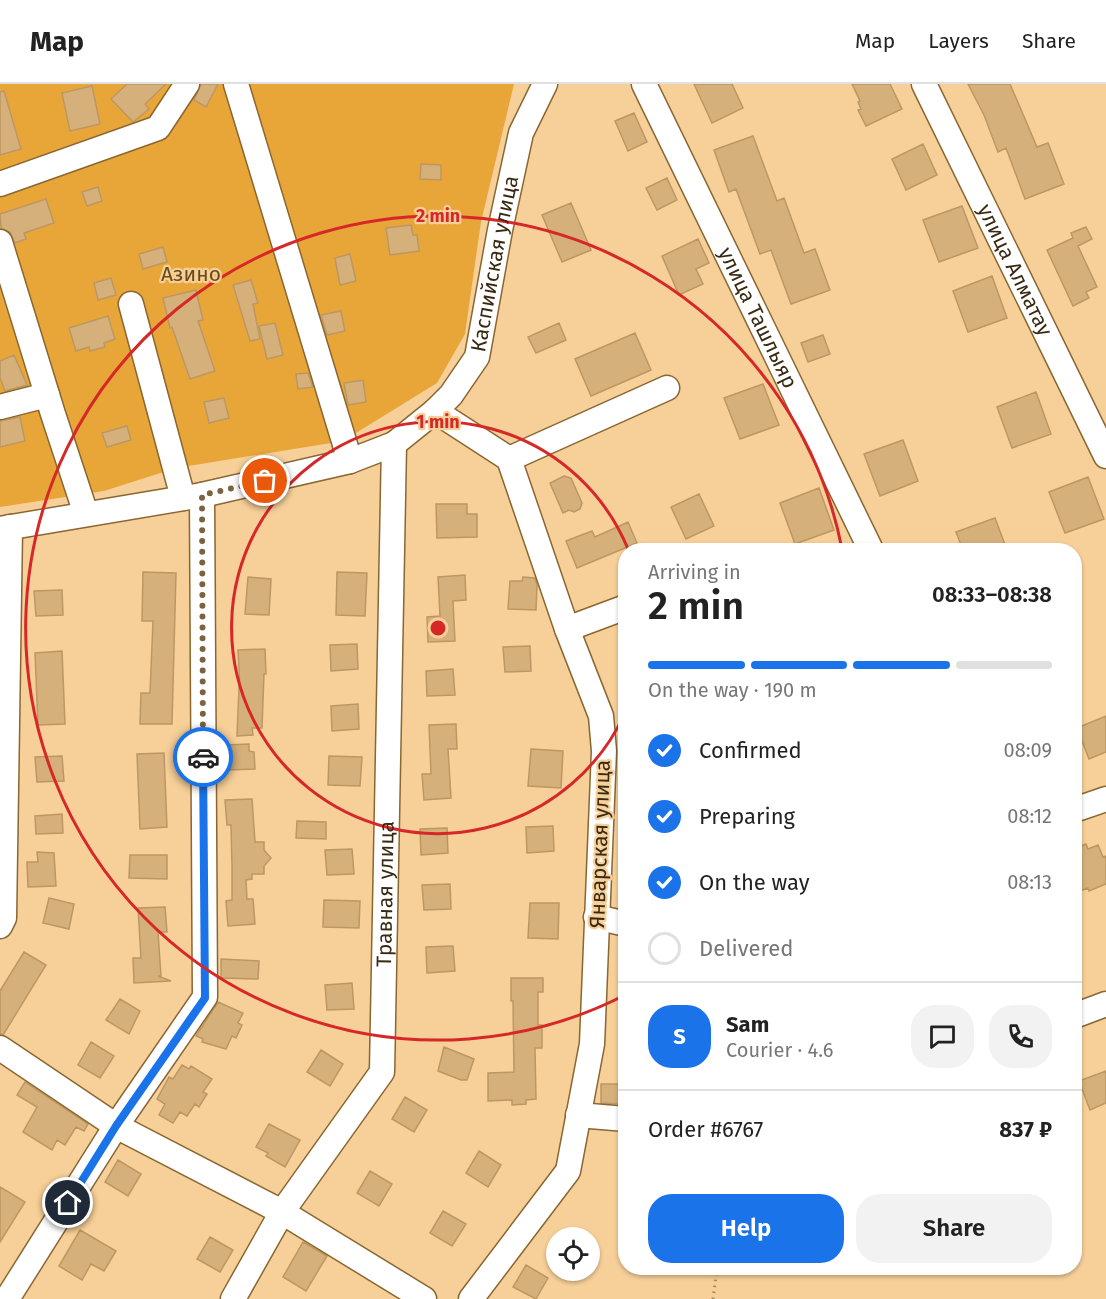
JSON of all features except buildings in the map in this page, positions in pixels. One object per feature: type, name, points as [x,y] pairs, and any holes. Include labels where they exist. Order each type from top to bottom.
[{"type":"street","points":[[0,184],[158,128],[187,84]]},
{"type":"street","points":[[236,84],[350,461]]},
{"type":"street","name":"Каспийская улица","points":[[5,528],[192,497],[350,461],[394,444],[435,411],[450,395],[477,357],[500,230],[521,133],[545,84]]},
{"type":"street","name":"улица Ташлыяр","points":[[644,84],[868,543]]},
{"type":"street","name":"улица Алматау","points":[[924,84],[1106,456]]},
{"type":"street","points":[[0,242],[86,514]]},
{"type":"street","points":[[7,1299],[116,1126],[205,998],[192,497],[131,304]]},
{"type":"street","points":[[435,411],[509,459],[667,387]]},
{"type":"street","points":[[0,407],[47,395]]},
{"type":"street","name":"Травная улица","points":[[233,1299],[282,1212],[382,1072],[394,444]]},
{"type":"street","name":"Январская улица","points":[[471,1299],[568,1171],[592,1044],[597,917],[615,751],[567,629],[509,459]]},
{"type":"street","points":[[0,926],[4,907],[5,528]]},
{"type":"street","points":[[567,629],[618,610]]},
{"type":"street","points":[[1082,807],[1106,799]]},
{"type":"street","points":[[597,917],[618,922]]},
{"type":"street","points":[[1082,1013],[1106,1004]]},
{"type":"street","points":[[0,1048],[116,1126],[282,1212],[424,1299]]},
{"type":"street","points":[[578,1115],[618,1118]]},
{"type":"path","points":[[713,1299],[716,1275]]},
{"type":"green space","name":"Азино","points":[[0,84],[514,84],[481,222],[465,334],[437,383],[343,441],[176,468],[104,491],[0,507]]},
{"type":"way so far","points":[[203,757],[202,495],[265,481]]},
{"type":"route","points":[[68,1203],[116,1126],[205,998],[203,757]]}]
